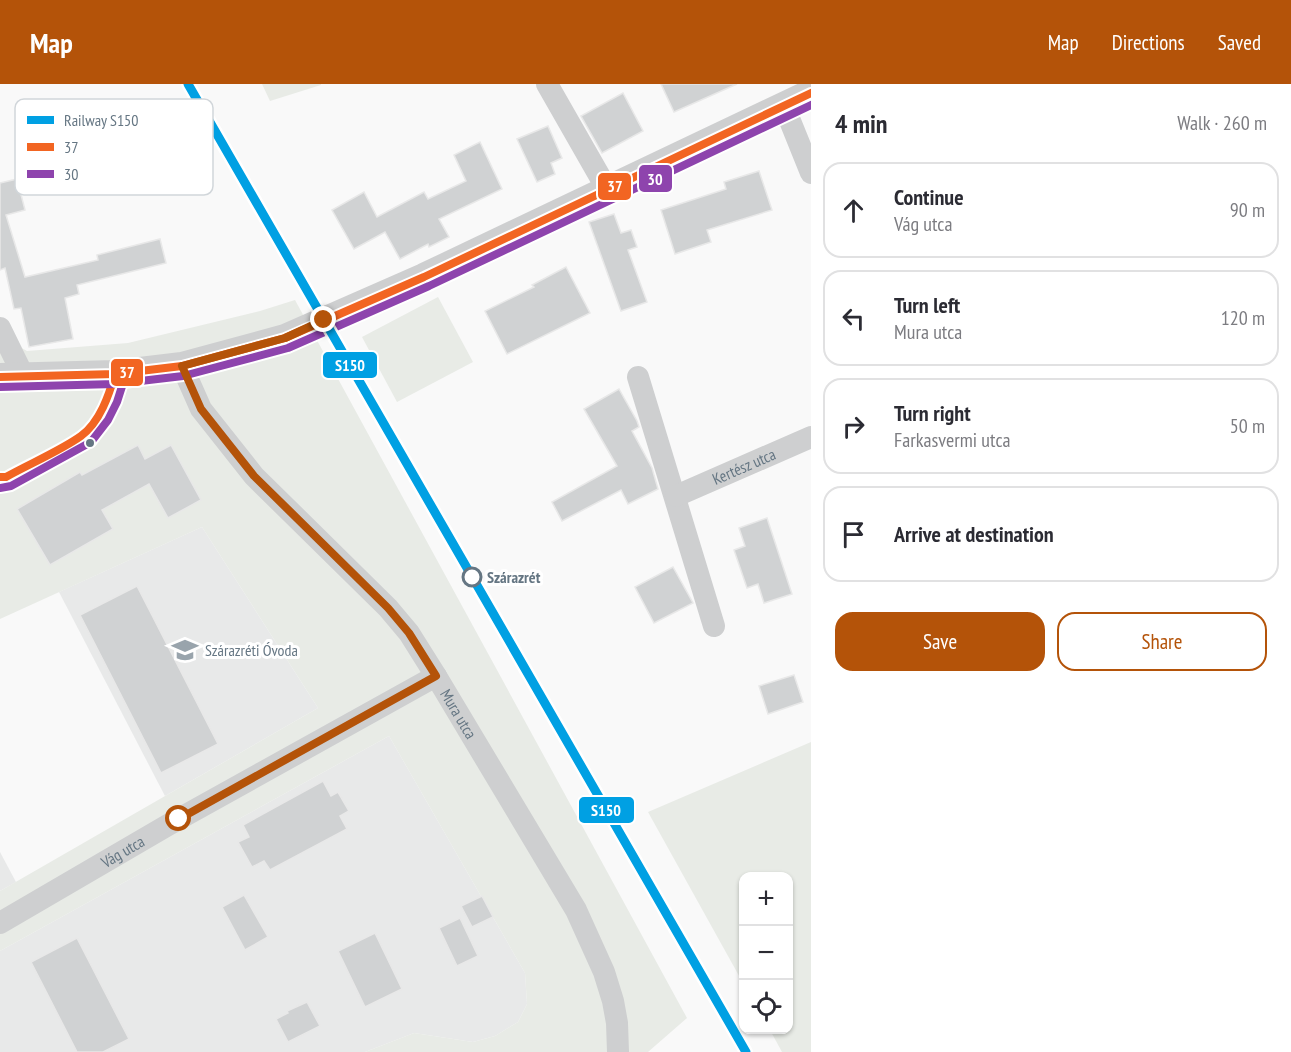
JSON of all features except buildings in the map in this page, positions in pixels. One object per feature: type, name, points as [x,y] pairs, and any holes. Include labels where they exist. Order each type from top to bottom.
[{"type":"street","points":[[547,84],[607,189]]},
{"type":"street","points":[[0,328],[12,377],[115,374],[182,366],[285,338],[424,277],[811,93]]},
{"type":"street","points":[[784,106],[811,173]]},
{"type":"street","name":"Mura utca","points":[[182,366],[201,409],[254,476],[388,608],[409,633],[576,910],[604,972],[613,1001],[617,1023],[618,1052]]},
{"type":"street","points":[[638,376],[714,626]]},
{"type":"street","name":"Kertész utca","points":[[676,496],[811,437]]},
{"type":"street","name":"Vág utca","points":[[0,923],[174,822],[436,676]]},
{"type":"shaded area","points":[[262,84],[321,84],[321,85],[270,101]]},
{"type":"shaded area","points":[[438,297],[473,362],[397,402],[362,337]]},
{"type":"shaded area","points":[[295,300],[687,1018],[648,1052],[365,1052],[414,1033],[473,1042],[495,1036],[518,1022],[527,1004],[525,973],[389,736],[0,951],[0,891],[318,708],[202,527],[0,619],[0,336],[27,351],[128,343],[260,311]]},
{"type":"shaded area","name":"Szárazréti Óvoda","points":[[202,527],[318,708],[165,796],[59,592]]},
{"type":"shaded area","points":[[389,736],[525,973],[527,1004],[518,1022],[495,1036],[473,1042],[414,1033],[365,1052],[0,1052],[0,951]]},
{"type":"shaded area","points":[[811,742],[811,1052],[782,1052],[772,1034],[793,1034],[793,872],[739,872],[739,976],[648,812]]},
{"type":"shaded area","points":[[0,852],[16,882],[0,891]]},
{"type":"rail line","name":"S150","points":[[188,84],[197,99]]},
{"type":"rail line","name":"S150","points":[[213,127],[746,1052]]},
{"type":"transit line","name":"37","points":[[0,377],[115,374],[182,366],[285,338],[424,277],[811,93]]},
{"type":"transit line","name":"30","points":[[0,387],[115,384],[183,376],[288,348],[429,286],[811,105]]},
{"type":"transit line","name":"37","points":[[0,477],[6,477],[73,442],[88,430],[103,408],[115,374]]},
{"type":"transit line","name":"30","points":[[0,488],[11,486],[91,442],[108,420],[125,377]]},
{"type":"place","name":"Szárazrét","points":[[472,577]]},
{"type":"place","name":"Szárazréti Óvoda","points":[[185,650]]},
{"type":"route","points":[[179,819],[436,676],[409,633],[388,608],[254,476],[201,409],[182,366],[285,338],[324,320]]}]
